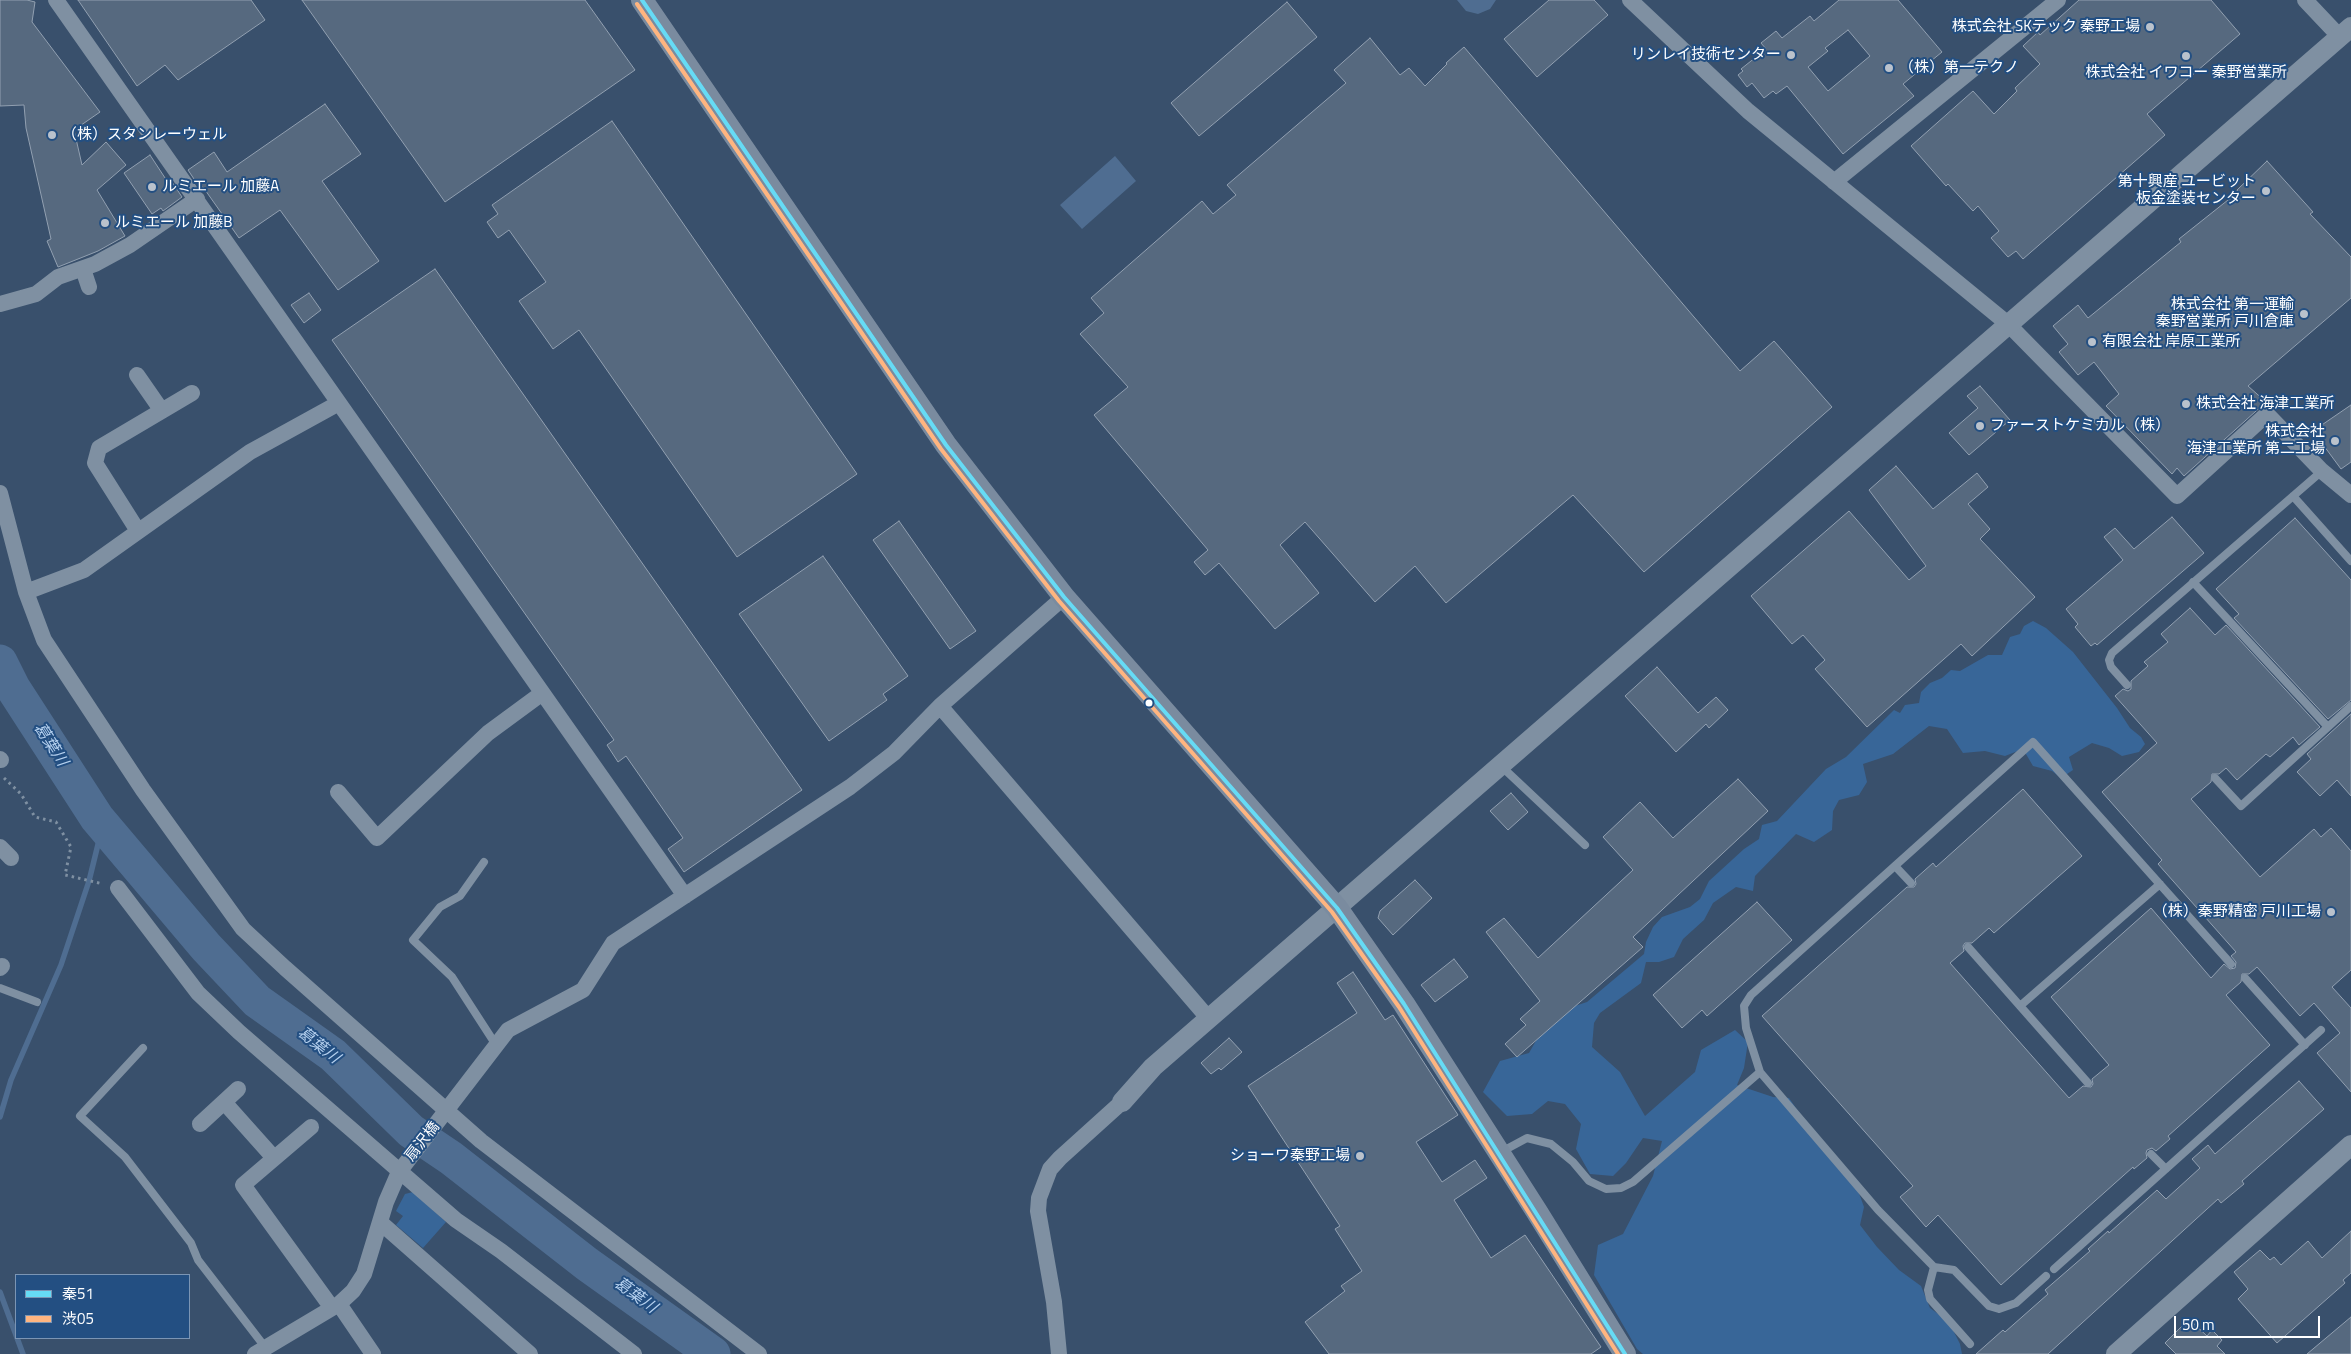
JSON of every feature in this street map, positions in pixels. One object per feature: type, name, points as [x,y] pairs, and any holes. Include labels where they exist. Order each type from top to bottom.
[{"type":"main road","points":[[642,0],[946,445],[1064,598],[1337,908],[1404,1004],[1500,1153],[1625,1354]]},
{"type":"street","points":[[56,0],[685,896]]},
{"type":"street","points":[[1630,0],[1748,111],[2008,324],[2177,496],[2267,414],[2322,471],[2351,495]]},
{"type":"street","points":[[1834,182],[2058,0]]},
{"type":"street","points":[[1059,1354],[1054,1302],[1038,1211],[1039,1198],[1050,1169],[1060,1158],[1122,1102],[1153,1067],[2008,324],[2347,37],[2305,0]]},
{"type":"street","points":[[0,304],[36,294],[58,277],[83,269],[130,245],[197,199]]},
{"type":"street","points":[[83,269],[89,287]]},
{"type":"street","points":[[136,375],[162,412]]},
{"type":"street","points":[[138,531],[96,463],[99,448],[192,393]]},
{"type":"street","points":[[26,592],[84,570],[250,452],[340,403]]},
{"type":"street","points":[[0,493],[26,592],[44,640],[143,790],[244,929],[446,1112],[759,1354]]},
{"type":"street","name":"扇沢橋","points":[[260,1350],[336,1306],[353,1292],[364,1274],[386,1202],[399,1172],[508,1030],[583,990],[613,943],[850,786],[894,753],[940,706],[1064,598]]},
{"type":"street","points":[[338,792],[377,838],[488,734],[542,694]]},
{"type":"street","points":[[940,706],[1209,1019]]},
{"type":"street","points":[[112,886],[198,993],[239,1032],[456,1220],[502,1251],[634,1354]]},
{"type":"street","points":[[200,1124],[238,1089]]},
{"type":"street","points":[[224,1102],[274,1158]]},
{"type":"street","points":[[311,1127],[243,1185],[373,1354]]},
{"type":"street","points":[[2116,1354],[2351,1145]]},
{"type":"street","points":[[381,1223],[530,1354]]},
{"type":"lane","points":[[2127,685],[2111,667],[2109,660],[2112,652],[2322,471]]},
{"type":"lane","points":[[2293,496],[2351,561]]},
{"type":"lane","points":[[2194,582],[2328,727]]},
{"type":"lane","points":[[2215,778],[2241,806],[2351,706]]},
{"type":"lane","points":[[2046,1276],[2016,1303],[1999,1309],[1989,1306],[1954,1270],[1934,1267],[1878,1210],[1760,1072],[1743,1016],[1744,1006],[1751,995],[2034,742],[2231,964]]},
{"type":"lane","points":[[1500,766],[1585,845]]},
{"type":"lane","points":[[484,862],[460,896],[440,907],[413,940],[452,977],[496,1044]]},
{"type":"lane","points":[[1895,866],[1910,883]]},
{"type":"lane","points":[[2020,1006],[2160,884]]},
{"type":"lane","points":[[1968,947],[2088,1083]]},
{"type":"lane","points":[[2244,978],[2304,1045]]},
{"type":"lane","points":[[0,988],[37,1002]]},
{"type":"lane","points":[[2054,1269],[2321,1030]]},
{"type":"lane","points":[[144,1048],[80,1116],[125,1157],[191,1243],[198,1260],[260,1350]]},
{"type":"lane","points":[[1500,1153],[1527,1138],[1551,1144],[1574,1162],[1589,1180],[1606,1189],[1621,1188],[1633,1182],[1760,1072]]},
{"type":"lane","points":[[2152,1154],[2166,1169]]},
{"type":"lane","points":[[1934,1267],[1928,1290],[1930,1299],[1970,1344]]},
{"type":"path","points":[[0,774],[21,794],[36,817],[56,822],[71,847],[65,875],[112,886]]},
{"type":"shaded area","points":[[1457,0],[1496,0],[1490,9],[1478,14],[1466,11]]},
{"type":"shaded area","points":[[1115,156],[1136,181],[1082,229],[1060,205]]},
{"type":"shaded area","points":[[2033,621],[2046,628],[2073,652],[2117,708],[2130,728],[2141,737],[2145,744],[2139,752],[2122,756],[2109,748],[2092,743],[2069,757],[2073,770],[2061,778],[2052,771],[2033,766],[2023,749],[2005,756],[1985,751],[1963,753],[1947,729],[1929,726],[1893,754],[1863,764],[1867,782],[1859,795],[1839,800],[1833,811],[1832,830],[1814,842],[1796,834],[1755,876],[1753,891],[1736,887],[1713,903],[1704,920],[1683,939],[1674,957],[1659,962],[1646,962],[1641,983],[1600,1013],[1594,1023],[1592,1047],[1620,1072],[1645,1116],[1695,1072],[1701,1050],[1735,1030],[1748,1042],[1744,1068],[1737,1085],[1773,1097],[1789,1098],[1811,1130],[1855,1182],[1864,1207],[1860,1225],[1877,1247],[1899,1270],[1921,1286],[1930,1308],[1949,1322],[1960,1344],[1962,1354],[1643,1354],[1637,1349],[1594,1275],[1598,1245],[1623,1234],[1653,1176],[1662,1141],[1643,1138],[1626,1163],[1613,1176],[1590,1174],[1576,1149],[1581,1124],[1565,1104],[1548,1101],[1532,1114],[1507,1116],[1483,1092],[1500,1061],[1529,1053],[1541,1032],[1566,1009],[1587,1002],[1644,954],[1646,942],[1653,927],[1662,917],[1690,907],[1700,899],[1709,881],[1744,849],[1759,839],[1762,825],[1777,821],[1826,769],[1846,757],[1894,710],[1900,713],[1905,705],[1919,703],[1921,692],[1930,683],[1942,678],[1951,670],[1960,671],[1988,655],[2002,655],[2010,637],[2020,634],[2024,626]]},
{"type":"shaded area","points":[[413,1192],[446,1222],[423,1248],[396,1225],[403,1216],[396,1211],[405,1194]]},
{"type":"building","name":"（株）スタンレーウェル","points":[[0,0],[27,0],[35,2],[32,22],[100,112],[74,130],[82,165],[106,142],[126,165],[97,190],[125,236],[98,251],[58,267],[47,241],[51,239],[26,128],[24,105],[0,106]]},
{"type":"building","points":[[78,0],[251,0],[265,20],[178,80],[165,65],[137,86]]},
{"type":"building","points":[[302,0],[585,0],[635,70],[445,202]]},
{"type":"building","points":[[1549,0],[1594,0],[1608,15],[1537,77],[1504,39]]},
{"type":"building","points":[[1839,0],[1898,0],[1942,52],[1903,84],[1914,96],[1843,154],[1787,86],[1776,94],[1773,91],[1764,98],[1752,83],[1747,87],[1738,75],[1743,71],[1741,69],[1766,49],[1761,43],[1776,31],[1782,38],[1810,16],[1814,21]],"holes":[[[1848,30],[1870,56],[1828,91],[1808,67],[1828,51],[1825,48]]]},
{"type":"building","points":[[2079,0],[2211,0],[2240,34],[2147,114],[2165,135],[2023,259],[2016,251],[2008,257],[1991,238],[1999,231],[1978,206],[1973,211],[1948,184],[1946,186],[1911,146],[1973,91],[1994,114],[2017,91],[2015,88],[2040,64],[2023,46],[2038,32],[2040,35]]},
{"type":"building","points":[[1287,2],[1317,37],[1199,136],[1171,103]]},
{"type":"building","points":[[1370,38],[1400,75],[1409,68],[1425,86],[1464,47],[1740,371],[1774,341],[1832,407],[1644,572],[1573,495],[1446,603],[1415,566],[1375,602],[1305,522],[1280,545],[1319,593],[1275,629],[1219,563],[1205,575],[1194,562],[1208,550],[1094,415],[1128,387],[1080,334],[1104,313],[1091,298],[1202,201],[1213,214],[1236,195],[1227,185],[1346,83],[1334,70]]},
{"type":"building","points":[[325,104],[361,154],[322,181],[379,261],[338,290],[280,210],[239,238],[203,187],[200,188],[188,170],[214,152],[227,172]]},
{"type":"building","points":[[612,121],[857,474],[737,557],[579,330],[553,349],[519,301],[546,282],[509,230],[498,238],[487,222],[498,214],[492,205]]},
{"type":"building","name":"ルミエール 加藤A","points":[[150,155],[169,184],[172,182],[182,197],[163,211],[161,208],[152,214],[124,173]]},
{"type":"building","points":[[2267,161],[2313,212],[2310,214],[2351,257],[2351,298],[2248,386],[2266,402],[2184,476],[2177,468],[2172,474],[2106,406],[2119,394],[2094,362],[2078,375],[2059,352],[2068,344],[2053,326],[2078,305],[2088,318],[2181,242],[2179,239],[2238,192],[2237,190]]},
{"type":"building","points":[[435,269],[802,790],[684,872],[668,849],[683,838],[626,756],[618,762],[607,745],[614,740],[332,340]]},
{"type":"building","points":[[309,293],[321,310],[304,323],[291,305]]},
{"type":"building","name":"ファーストケミカル（株）","points":[[1980,386],[2010,420],[1969,455],[1949,433],[1978,408],[1967,396]]},
{"type":"building","name":"株式会社 海津工業所 第二工場","points":[[2351,405],[2351,462],[2341,469],[2313,431]]},
{"type":"building","points":[[1896,466],[1933,509],[1977,473],[1988,487],[1968,504],[1990,529],[1980,539],[2035,597],[1972,656],[1961,644],[1867,727],[1815,669],[1825,660],[1803,635],[1792,644],[1751,596],[1849,511],[1909,580],[1926,566],[1869,490]]},
{"type":"building","points":[[2172,517],[2204,553],[2097,645],[2095,643],[2091,646],[2075,627],[2078,624],[2066,609],[2123,560],[2104,537],[2115,528],[2134,549]]},
{"type":"building","points":[[2295,518],[2351,580],[2351,700],[2328,719],[2234,618],[2239,614],[2216,589]]},
{"type":"building","points":[[899,521],[976,631],[950,649],[873,540]]},
{"type":"building","points":[[823,556],[908,676],[883,694],[887,700],[829,741],[739,614]]},
{"type":"building","points":[[2190,608],[2215,635],[2226,625],[2320,727],[2299,745],[2293,737],[2270,757],[2266,754],[2237,780],[2226,768],[2219,774],[2212,774],[2211,782],[2191,799],[2260,877],[2314,829],[2321,837],[2331,828],[2351,851],[2351,970],[2332,987],[2351,1008],[2351,1092],[2317,1053],[2340,1033],[2314,1003],[2300,1016],[2257,967],[2249,974],[2242,974],[2241,982],[2226,995],[2270,1045],[2168,1136],[2170,1139],[2156,1151],[2152,1148],[2147,1150],[2147,1158],[2134,1169],[2133,1167],[2001,1285],[1938,1215],[1926,1227],[1900,1197],[1913,1186],[1762,1016],[1907,887],[1914,887],[1916,884],[1915,879],[1933,863],[1936,867],[2023,789],[2082,856],[1994,933],[1989,928],[1972,943],[1965,943],[1963,946],[1964,951],[1950,963],[2069,1098],[2083,1086],[2091,1087],[2093,1084],[2092,1079],[2109,1065],[2051,997],[2151,908],[2211,978],[2224,964],[2230,969],[2235,968],[2236,962],[2231,956],[2236,952],[2158,864],[2162,860],[2102,792],[2157,743],[2115,696],[2123,689],[2128,691],[2131,689],[2131,681],[2148,666],[2144,662],[2168,642],[2161,634]]},
{"type":"building","points":[[1657,667],[1698,713],[1716,697],[1728,710],[1709,728],[1706,724],[1676,752],[1625,696]]},
{"type":"building","points":[[2351,714],[2351,796],[2337,780],[2320,796],[2297,772],[2311,759],[2307,754]]},
{"type":"building","points":[[1738,779],[1768,811],[1633,937],[1643,947],[1517,1057],[1505,1044],[1526,1025],[1520,1019],[1540,1001],[1486,932],[1504,918],[1538,958],[1633,870],[1603,837],[1640,802],[1673,838]]},
{"type":"building","points":[[1511,793],[1528,812],[1508,830],[1490,811]]},
{"type":"building","points":[[1415,880],[1432,898],[1393,935],[1378,918],[1380,911]]},
{"type":"building","points":[[1757,902],[1792,940],[1707,1016],[1702,1010],[1682,1028],[1653,995]]},
{"type":"building","points":[[1454,959],[1468,977],[1435,1002],[1421,985]]},
{"type":"building","name":"ショーワ秦野工場","points":[[1353,972],[1385,1020],[1393,1015],[1458,1115],[1416,1142],[1442,1182],[1475,1160],[1487,1178],[1454,1200],[1491,1258],[1525,1235],[1601,1347],[1591,1354],[1329,1354],[1305,1322],[1345,1291],[1341,1286],[1362,1271],[1335,1229],[1340,1226],[1248,1086],[1357,1013],[1337,983]]},
{"type":"building","points":[[1229,1038],[1242,1052],[1221,1070],[1219,1068],[1211,1074],[1201,1063]]},
{"type":"building","points":[[2299,1081],[2324,1109],[2242,1181],[2244,1184],[2221,1203],[2218,1199],[2048,1354],[1976,1354],[2003,1330],[2005,1332],[2048,1294],[2045,1290],[2090,1251],[2088,1249],[2108,1231],[2109,1233],[2157,1190],[2166,1199],[2200,1168],[2192,1159],[2208,1145],[2215,1154]]},
{"type":"building","points":[[2351,1231],[2351,1273],[2343,1280],[2345,1283],[2277,1343],[2238,1299],[2248,1289],[2234,1272],[2260,1250],[2270,1260],[2274,1257],[2281,1265],[2308,1241],[2322,1258]]},
{"type":"building","points":[[2351,1317],[2351,1354],[2307,1354]]},
{"type":"building","points":[[2189,1319],[2207,1336],[2212,1330],[2222,1340],[2217,1346],[2225,1354],[2176,1354],[2165,1343]]},
{"type":"waterway","name":"葛葉川","points":[[0,662],[13,688],[97,818],[206,947],[257,1001],[333,1055],[411,1131],[451,1158],[587,1264],[713,1354]]},
{"type":"waterway","points":[[0,1117],[11,1080],[61,965],[89,881],[103,824]]},
{"type":"waterway","points":[[0,1292],[15,1332]]},
{"type":"waterway","points":[[17,1339],[23,1354]]},
{"type":"transit line","name":"秦51","points":[[642,0],[946,445],[1064,597],[1337,908],[1404,1004],[1625,1354]]},
{"type":"transit line","name":"渋05","points":[[637,4],[941,449],[1059,601],[1332,912],[1399,1007],[1618,1354]]},
{"type":"place","name":"株式会社 SKテック 秦野工場","points":[[2150,27]]},
{"type":"place","name":"リンレイ技術センター","points":[[1791,55]]},
{"type":"place","name":"株式会社 イワコー 秦野営業所","points":[[2186,56]]},
{"type":"place","name":"（株）第一テクノ","points":[[1889,68]]},
{"type":"place","name":"（株）スタンレーウェル","points":[[52,135]]},
{"type":"place","name":"ルミエール 加藤A","points":[[152,187]]},
{"type":"place","name":"第十興産 ユービット 板金塗装センター","points":[[2266,191]]},
{"type":"place","name":"ルミエール 加藤B","points":[[105,223]]},
{"type":"place","name":"株式会社 第一運輸 秦野営業所 戸川倉庫","points":[[2304,314]]},
{"type":"place","name":"有限会社 岸原工業所","points":[[2092,342]]},
{"type":"place","name":"株式会社 海津工業所","points":[[2186,404]]},
{"type":"place","name":"ファーストケミカル（株）","points":[[1980,426]]},
{"type":"place","name":"株式会社 海津工業所 第二工場","points":[[2335,441]]},
{"type":"place","name":"（株）秦野精密 戸川工場","points":[[2331,912]]},
{"type":"place","name":"ショーワ秦野工場","points":[[1360,1156]]}]
